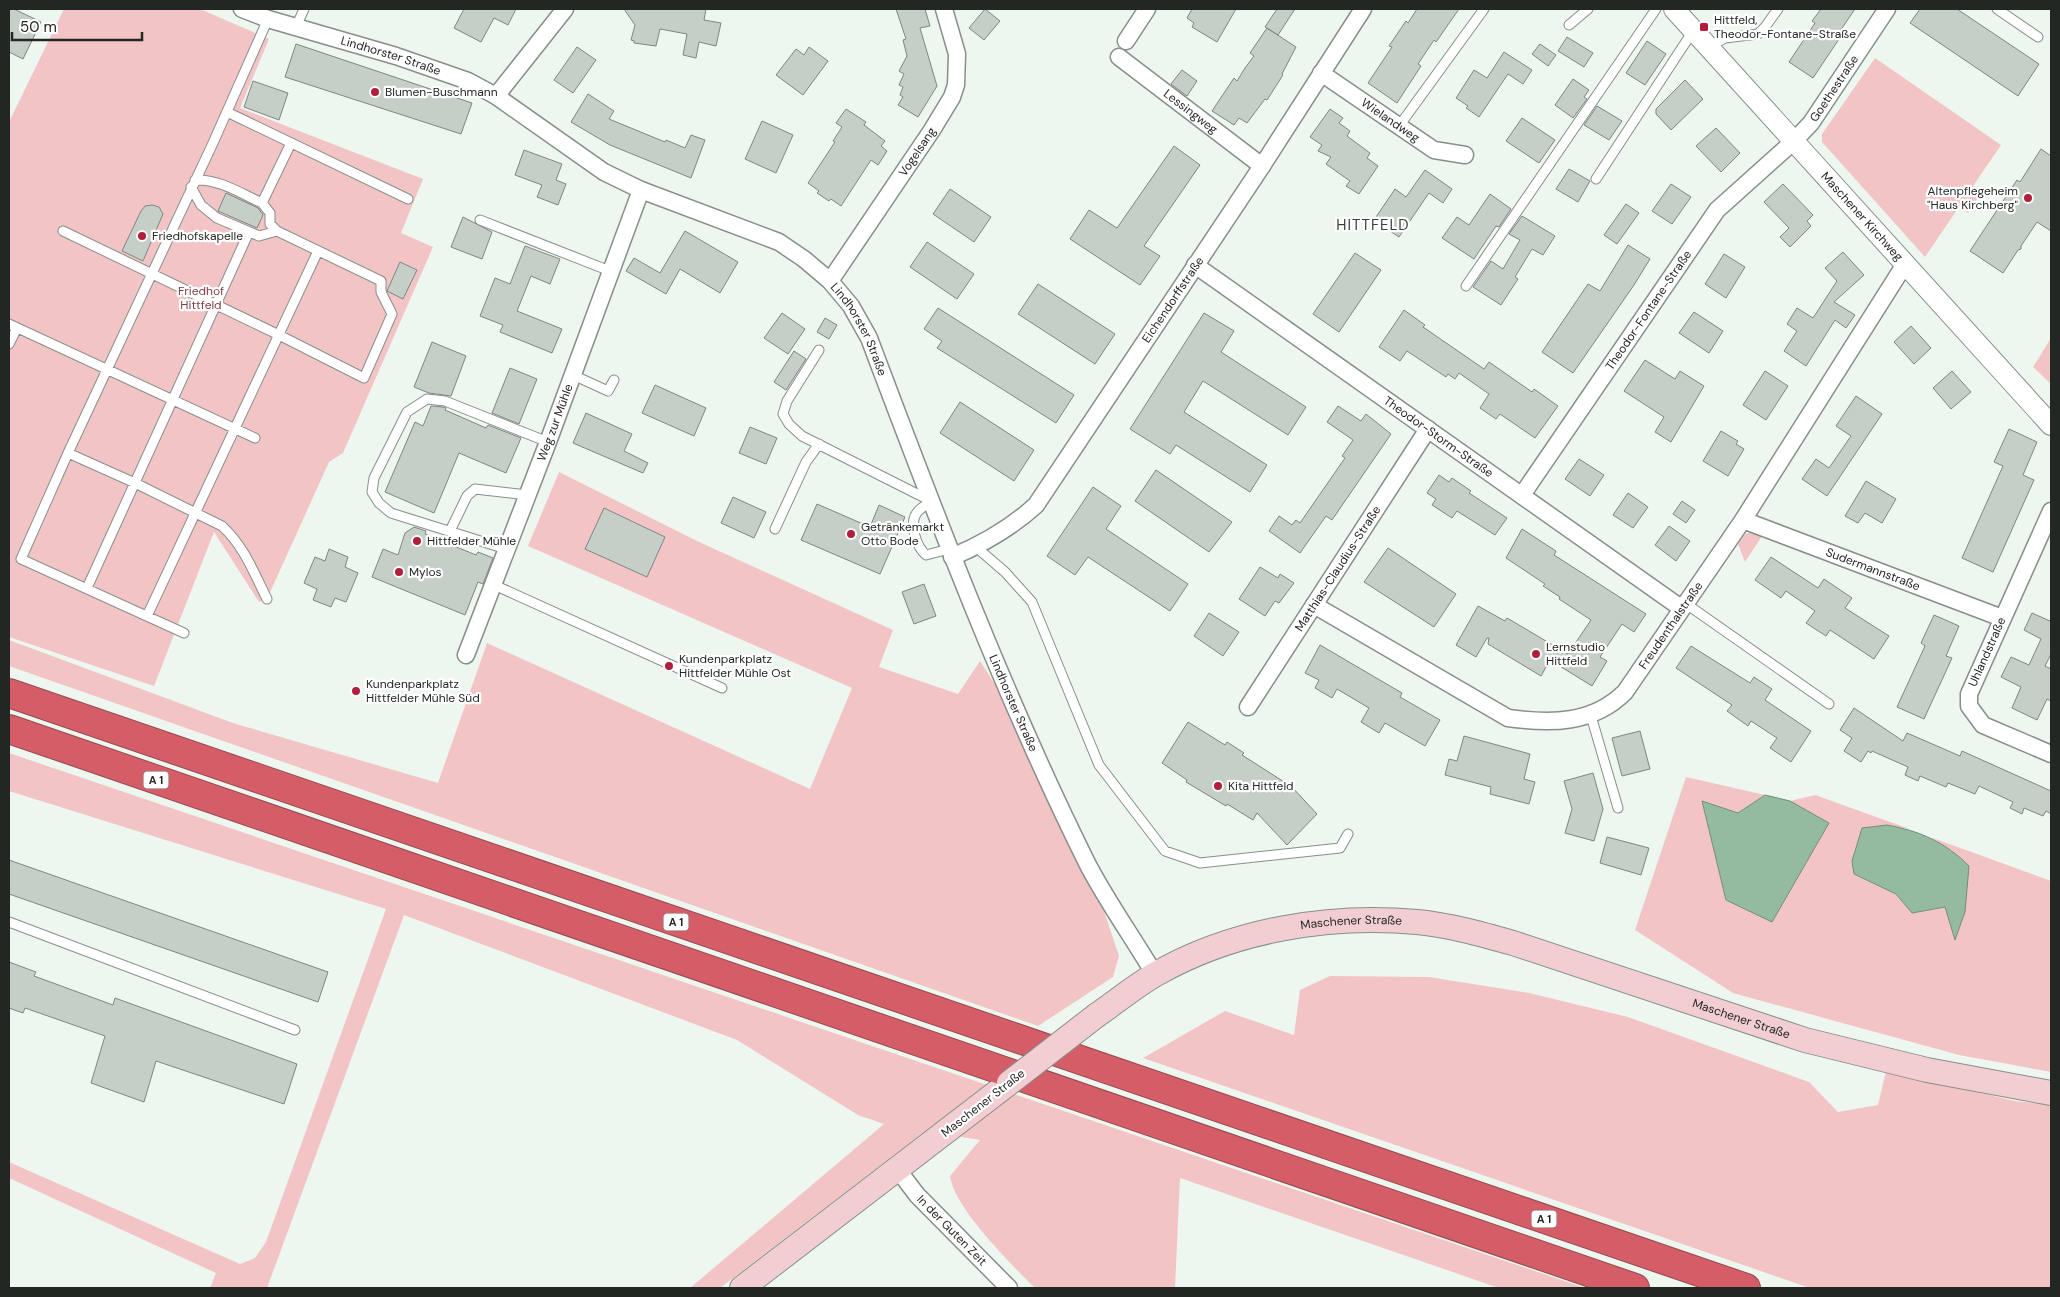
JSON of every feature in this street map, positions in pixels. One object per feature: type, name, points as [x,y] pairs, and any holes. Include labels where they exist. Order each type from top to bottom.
[{"type":"highway","name":"A 1","points":[[9,693],[1746,1288]]},
{"type":"highway","name":"A 1","points":[[9,729],[1635,1288]]},
{"type":"main road","name":"Maschener Straße","points":[[742,1288],[898,1170],[1097,1015],[1155,975],[1190,957],[1219,946],[1286,929],[1333,923],[1371,921],[1417,922],[1465,930],[1513,943],[1805,1040],[1927,1070],[2051,1093]]},
{"type":"street","name":"Lindhorster Straße","points":[[242,9],[268,19],[436,68],[468,81],[496,96],[604,172],[641,190],[779,242],[804,259],[830,281],[851,306],[869,338],[950,553],[996,667],[1089,866],[1155,975]]},
{"type":"street","points":[[496,96],[565,9]]},
{"type":"street","name":"Vogelsang","points":[[830,281],[945,111],[956,85],[957,54],[944,9]]},
{"type":"street","points":[[1126,41],[1147,9]]},
{"type":"street","name":"Eichendorffstraße","points":[[950,553],[976,547],[1021,519],[1036,505],[1262,166],[1363,9]]},
{"type":"street","name":"Maschener Kirchweg","points":[[1674,9],[2051,424]]},
{"type":"street","name":"Goethestraße","points":[[1794,141],[1820,111],[1887,9]]},
{"type":"street","name":"Lessingweg","points":[[1119,58],[1262,166]]},
{"type":"street","name":"Wielandweg","points":[[1321,72],[1434,150],[1465,155]]},
{"type":"street","name":"Theodor-Fontane-Straße","points":[[1522,495],[1717,210],[1794,141]]},
{"type":"street","name":"Weg zur Mühle","points":[[466,654],[548,442],[641,190]]},
{"type":"street","name":"Freudenthalstraße","points":[[1314,605],[1508,718],[1558,720],[1591,716],[1612,704],[1625,692],[1743,520],[1905,264]]},
{"type":"street","name":"Theodor-Storm-Straße","points":[[1195,265],[1683,606]]},
{"type":"street","name":"Matthias-Claudius-Straße","points":[[1248,708],[1428,429]]},
{"type":"street","name":"Uhlandstraße","points":[[2051,511],[1969,694],[1969,706],[1983,725],[2051,754]]},
{"type":"street","name":"Sudermannstraße","points":[[1743,520],[2002,618]]},
{"type":"street","name":"In der Guten Zeit","points":[[898,1170],[917,1195],[1009,1288]]},
{"type":"lane","points":[[296,27],[304,9]]},
{"type":"lane","points":[[1400,126],[1484,9]]},
{"type":"lane","points":[[1568,25],[1588,9]]},
{"type":"lane","points":[[1466,286],[1656,9]]},
{"type":"lane","points":[[1709,48],[1725,38],[1758,34],[1778,9]]},
{"type":"lane","points":[[1997,9],[2038,37]]},
{"type":"lane","points":[[184,633],[21,559],[268,19]]},
{"type":"lane","points":[[1596,179],[1693,30]]},
{"type":"lane","points":[[227,112],[408,199]]},
{"type":"lane","points":[[262,203],[291,143]]},
{"type":"lane","points":[[63,231],[279,334],[364,378],[392,314],[381,292],[381,281],[277,231],[270,224],[270,213],[262,203],[216,182],[207,180],[193,184]]},
{"type":"lane","points":[[193,184],[198,200],[207,211],[217,218],[259,236],[277,231]]},
{"type":"lane","points":[[480,220],[610,271]]},
{"type":"lane","points":[[87,588],[249,232]]},
{"type":"lane","points":[[147,616],[318,251]]},
{"type":"lane","points":[[9,344],[13,326],[255,438]]},
{"type":"lane","points":[[819,350],[787,401],[783,414],[789,424],[802,436],[931,501],[916,513],[913,522],[917,541],[921,551],[926,555],[950,553]]},
{"type":"lane","points":[[573,375],[608,391],[614,380]]},
{"type":"lane","points":[[506,549],[391,513],[379,503],[372,492],[374,478],[408,412],[427,399],[445,401],[548,442]]},
{"type":"lane","points":[[775,529],[806,462],[819,444]]},
{"type":"lane","points":[[68,453],[211,519],[233,536],[246,556],[267,599]]},
{"type":"lane","points":[[450,531],[468,496],[475,489],[527,495]]},
{"type":"lane","points":[[976,547],[1005,572],[1032,602],[1099,764],[1164,851],[1200,863],[1340,848],[1348,834]]},
{"type":"lane","points":[[492,584],[722,688]]},
{"type":"lane","points":[[1683,606],[1829,704]]},
{"type":"lane","points":[[1591,716],[1618,808]]},
{"type":"lane","points":[[9,922],[295,1030]]},
{"type":"green space","name":"Friedhof Hittfeld","points":[[64,9],[200,9],[269,39],[240,108],[423,179],[401,233],[433,247],[343,453],[329,462],[267,599],[259,602],[214,532],[154,686],[9,637],[9,122]]},
{"type":"green space","points":[[1875,58],[2001,145],[1973,186],[1979,196],[1968,213],[1959,207],[1925,257],[1822,142],[1822,134]]},
{"type":"green space","points":[[2051,338],[2051,384],[2033,367]]},
{"type":"green space","points":[[559,472],[697,541],[893,630],[879,667],[958,694],[980,661],[996,686],[1103,908],[1119,956],[1113,977],[1038,1026],[9,666],[9,640],[233,723],[438,783],[487,643],[810,789],[852,688],[528,546]]},
{"type":"green space","points":[[1751,532],[1759,533],[1762,536],[1745,562],[1738,544],[1745,534]]},
{"type":"green space","points":[[9,753],[1585,1288],[1499,1288],[1180,1178],[1175,1288],[1035,1288],[985,1235],[962,1204],[954,1189],[950,1176],[980,1140],[925,1131],[720,1288],[690,1288],[884,1124],[858,1115],[737,1040],[404,915],[267,1288],[210,1288],[216,1273],[9,1178],[9,1162],[240,1264],[255,1258],[266,1242],[386,909],[9,791]]},
{"type":"green space","points":[[1686,777],[1765,795],[1738,813],[1702,801],[1726,900],[1829,823],[1790,801],[1815,795],[1910,829],[1887,825],[1854,874],[1896,894],[1912,913],[1945,907],[1955,939],[1965,912],[1954,852],[1930,837],[2051,881],[2051,1072],[1959,1055],[1733,993],[1635,930]]},
{"type":"green space","points":[[1330,976],[1429,977],[1529,993],[1628,1017],[1809,1082],[1838,1112],[1878,1105],[1886,1071],[2015,1101],[2051,1105],[2051,1288],[1810,1288],[1143,1058],[1225,1011],[1294,1035],[1300,990]]},
{"type":"shaded area","points":[[1765,795],[1790,801],[1829,823],[1772,922],[1726,900],[1702,801],[1738,813]]},
{"type":"shaded area","points":[[1887,825],[1921,834],[1941,844],[1969,866],[1965,912],[1955,940],[1945,907],[1912,913],[1896,894],[1854,874],[1852,861],[1862,828]]},
{"type":"building","points":[[9,9],[14,9],[41,22],[23,59],[9,52]]},
{"type":"building","points":[[464,9],[516,9],[508,25],[494,18],[481,42],[454,28]]},
{"type":"building","points":[[624,9],[706,9],[704,20],[721,23],[716,46],[699,42],[696,58],[683,55],[687,34],[660,29],[656,46],[634,43],[631,40],[635,25]]},
{"type":"building","points":[[896,9],[925,9],[930,26],[920,28],[937,86],[918,117],[898,105],[903,97],[900,95],[903,87],[899,85],[904,74],[899,71],[907,56],[903,40],[906,39]]},
{"type":"building","points":[[985,9],[1000,21],[984,40],[969,28]]},
{"type":"building","points":[[1192,9],[1236,9],[1217,42],[1192,27],[1194,23],[1187,18]]},
{"type":"building","points":[[1277,9],[1295,9],[1278,35],[1265,27]]},
{"type":"building","points":[[1417,9],[1459,9],[1436,42],[1434,40],[1418,64],[1421,66],[1397,103],[1368,83],[1392,47],[1389,46],[1406,21],[1408,23]]},
{"type":"building","points":[[1821,9],[1855,9],[1836,37],[1839,39],[1813,78],[1789,62],[1815,23],[1812,21]]},
{"type":"building","points":[[1920,9],[1957,9],[2039,64],[2018,96],[1910,23]]},
{"type":"building","points":[[1267,28],[1296,47],[1283,75],[1267,100],[1265,99],[1247,123],[1239,118],[1234,125],[1212,111],[1234,78],[1237,81],[1254,56],[1250,53]]},
{"type":"building","points":[[1567,37],[1593,53],[1584,67],[1558,51]]},
{"type":"building","points":[[1647,41],[1666,54],[1645,85],[1626,73]]},
{"type":"building","points":[[296,44],[472,103],[461,134],[285,77]]},
{"type":"building","points":[[1540,44],[1556,55],[1548,66],[1532,54]]},
{"type":"building","points":[[577,47],[596,60],[573,93],[554,80]]},
{"type":"building","points":[[809,47],[828,61],[803,95],[776,75],[796,49],[804,55]]},
{"type":"building","points":[[1504,52],[1532,70],[1523,84],[1508,74],[1479,117],[1456,98],[1474,70],[1487,78]]},
{"type":"building","points":[[1182,70],[1197,81],[1187,96],[1171,84]]},
{"type":"building","points":[[1573,79],[1589,90],[1584,97],[1587,99],[1573,118],[1555,105]]},
{"type":"building","points":[[1685,80],[1703,99],[1671,130],[1656,114],[1656,109]]},
{"type":"building","points":[[253,81],[288,93],[279,120],[244,107]]},
{"type":"building","points":[[588,94],[614,111],[609,119],[665,142],[666,140],[685,148],[691,135],[705,140],[691,178],[610,145],[571,122]]},
{"type":"building","points":[[1597,106],[1622,121],[1609,140],[1584,125]]},
{"type":"building","points":[[846,109],[866,122],[864,125],[885,141],[881,146],[887,151],[878,165],[871,160],[841,206],[817,193],[819,191],[808,183],[835,142],[833,141],[842,127],[836,123]]},
{"type":"building","points":[[1330,109],[1343,118],[1339,123],[1350,131],[1347,136],[1370,153],[1367,158],[1378,166],[1359,194],[1346,186],[1350,181],[1326,164],[1331,157],[1318,151],[1322,145],[1310,137]]},
{"type":"building","points":[[1522,118],[1555,140],[1539,163],[1506,141]]},
{"type":"building","points":[[762,121],[793,135],[776,173],[745,159]]},
{"type":"building","points":[[1716,128],[1740,153],[1721,172],[1696,146]]},
{"type":"building","points":[[1174,146],[1200,165],[1144,246],[1160,256],[1140,285],[1070,239],[1089,210],[1117,228]]},
{"type":"building","name":"Altenpflegeheim \"Haus Kirchberg\"","points":[[2041,149],[2051,156],[2051,231],[2037,222],[2021,246],[2021,249],[2018,250],[2003,273],[1970,251],[2017,180],[2020,182]]},
{"type":"building","points":[[524,150],[562,164],[556,180],[566,184],[558,205],[537,197],[542,185],[515,175]]},
{"type":"building","points":[[1569,169],[1590,181],[1578,202],[1556,189]]},
{"type":"building","points":[[1425,170],[1452,189],[1443,203],[1429,193],[1399,237],[1387,229],[1389,226],[1376,217],[1395,189],[1406,197]]},
{"type":"building","points":[[1671,184],[1691,197],[1672,224],[1652,211]]},
{"type":"building","points":[[1783,184],[1813,215],[1807,221],[1811,226],[1790,247],[1780,237],[1789,228],[1764,202]]},
{"type":"building","points":[[950,189],[991,217],[974,242],[933,214]]},
{"type":"building","points":[[226,193],[258,208],[263,215],[257,228],[218,211]]},
{"type":"building","points":[[1490,194],[1511,209],[1499,227],[1496,226],[1474,259],[1442,238],[1457,217],[1469,225]]},
{"type":"building","points":[[1626,204],[1639,213],[1617,244],[1604,235]]},
{"type":"building","name":"Friedhofskapelle","points":[[145,206],[159,207],[163,214],[143,261],[122,251],[141,211]]},
{"type":"building","points":[[1522,216],[1555,236],[1543,255],[1532,249],[1515,277],[1518,279],[1501,305],[1473,287],[1491,261],[1503,269],[1520,240],[1509,234]]},
{"type":"building","points":[[463,217],[492,232],[482,259],[451,247]]},
{"type":"building","points":[[685,231],[738,262],[720,293],[680,269],[666,294],[626,271],[634,258],[660,273]]},
{"type":"building","points":[[927,242],[974,274],[957,299],[910,267]]},
{"type":"building","points":[[1628,245],[1650,259],[1573,373],[1542,352],[1588,284],[1600,291]]},
{"type":"building","points":[[525,246],[560,259],[550,284],[531,276],[517,311],[562,329],[552,353],[500,332],[503,325],[480,316],[495,278],[510,284]]},
{"type":"building","points":[[1843,252],[1864,275],[1834,302],[1855,315],[1846,328],[1835,320],[1806,366],[1784,351],[1797,331],[1787,324],[1797,308],[1813,318],[1837,281],[1825,268]]},
{"type":"building","points":[[1355,253],[1381,270],[1339,332],[1313,314]]},
{"type":"building","points":[[1724,254],[1745,267],[1726,298],[1705,284]]},
{"type":"building","points":[[400,262],[417,270],[403,299],[387,291]]},
{"type":"building","points":[[1038,284],[1115,334],[1095,364],[1018,314]]},
{"type":"building","points":[[938,308],[1074,395],[1056,423],[937,348],[942,341],[924,329]]},
{"type":"building","points":[[1404,310],[1425,325],[1423,327],[1484,369],[1489,362],[1532,392],[1534,389],[1558,406],[1535,438],[1500,414],[1496,419],[1480,408],[1489,394],[1459,373],[1455,379],[1448,374],[1446,377],[1407,351],[1400,361],[1379,347]]},
{"type":"building","points":[[1694,312],[1723,331],[1709,353],[1679,333]]},
{"type":"building","points":[[782,313],[805,329],[788,354],[764,338]]},
{"type":"building","points":[[1204,313],[1234,331],[1221,352],[1306,407],[1288,435],[1203,381],[1184,412],[1267,465],[1250,492],[1176,445],[1170,454],[1130,429]]},
{"type":"building","points":[[825,318],[837,325],[829,339],[817,332]]},
{"type":"building","points":[[1911,326],[1931,348],[1914,364],[1894,342]]},
{"type":"building","points":[[432,342],[466,356],[451,396],[429,393],[414,387]]},
{"type":"building","points":[[794,351],[806,359],[786,390],[774,382]]},
{"type":"building","points":[[1645,360],[1675,379],[1680,371],[1704,386],[1671,442],[1655,432],[1664,417],[1624,391]]},
{"type":"building","points":[[510,368],[537,379],[519,424],[492,413]]},
{"type":"building","points":[[1765,371],[1788,386],[1766,420],[1743,405]]},
{"type":"building","points":[[1952,371],[1971,392],[1951,409],[1933,388]]},
{"type":"building","points":[[655,385],[706,408],[694,436],[642,413]]},
{"type":"building","points":[[1856,396],[1882,414],[1827,496],[1802,479],[1816,459],[1829,468],[1851,436],[1836,426]]},
{"type":"building","points":[[960,402],[1034,450],[1014,481],[940,433]]},
{"type":"building","points":[[431,406],[446,408],[445,410],[486,428],[488,425],[521,438],[506,473],[459,453],[434,513],[385,492],[415,422],[423,426]]},
{"type":"building","points":[[1338,406],[1361,421],[1366,414],[1391,434],[1332,520],[1326,516],[1300,553],[1269,531],[1279,516],[1292,525],[1296,520],[1300,523],[1345,458],[1342,456],[1353,440],[1327,422]]},
{"type":"building","points":[[586,413],[632,434],[624,451],[648,463],[643,473],[573,443]]},
{"type":"building","points":[[750,427],[777,438],[766,464],[739,453]]},
{"type":"building","points":[[2009,429],[2037,442],[2023,475],[2034,480],[1993,572],[1962,558],[2003,466],[1994,462]]},
{"type":"building","points":[[1721,431],[1738,441],[1736,444],[1744,449],[1728,476],[1703,461]]},
{"type":"building","points":[[1579,459],[1604,475],[1590,496],[1565,479]]},
{"type":"building","points":[[1156,470],[1232,522],[1209,552],[1135,501]]},
{"type":"building","points":[[1439,475],[1449,482],[1452,478],[1471,491],[1469,493],[1507,518],[1495,535],[1457,511],[1452,518],[1432,505],[1436,499],[1427,493]]},
{"type":"building","points":[[1866,481],[1896,499],[1882,523],[1865,513],[1858,523],[1845,516]]},
{"type":"building","points":[[1093,487],[1121,506],[1106,529],[1188,584],[1170,611],[1088,557],[1075,575],[1047,556]]},
{"type":"building","points":[[1628,493],[1648,507],[1633,528],[1613,515]]},
{"type":"building","points":[[733,497],[766,512],[754,538],[721,523]]},
{"type":"building","points":[[1682,501],[1695,510],[1686,523],[1673,514]]},
{"type":"building","name":"Getränkemarkt Otto Bode","points":[[817,504],[870,527],[879,505],[905,517],[880,574],[801,540]]},
{"type":"building","points":[[604,508],[665,537],[647,577],[585,549]]},
{"type":"building","points":[[1669,526],[1690,541],[1676,561],[1655,545]]},
{"type":"building","points":[[414,527],[426,531],[425,534],[476,555],[478,552],[493,558],[483,584],[478,582],[465,615],[372,577],[383,549],[398,555],[405,533]]},
{"type":"building","points":[[1522,529],[1556,551],[1554,555],[1646,614],[1634,632],[1622,624],[1600,657],[1607,661],[1592,686],[1550,660],[1541,676],[1488,644],[1489,638],[1487,638],[1476,657],[1456,645],[1478,606],[1505,621],[1507,618],[1568,654],[1591,620],[1559,599],[1560,597],[1543,586],[1545,584],[1506,558]]},
{"type":"building","points":[[1388,548],[1456,594],[1434,627],[1364,582]]},
{"type":"building","points":[[329,549],[348,557],[345,567],[358,573],[346,602],[335,598],[331,607],[313,600],[317,589],[304,583],[315,557],[325,561]]},
{"type":"building","points":[[1771,557],[1818,588],[1824,579],[1852,598],[1845,608],[1889,636],[1874,659],[1830,630],[1826,636],[1806,623],[1815,611],[1786,591],[1781,598],[1755,580]]},
{"type":"building","points":[[1260,567],[1278,578],[1280,574],[1294,583],[1279,603],[1275,601],[1265,616],[1239,599]]},
{"type":"building","points":[[924,584],[936,616],[914,624],[902,592]]},
{"type":"building","points":[[1209,613],[1239,632],[1223,656],[1194,636]]},
{"type":"building","points":[[2032,613],[2050,621],[2051,618],[2051,654],[2045,666],[2051,669],[2051,701],[2047,699],[2037,720],[2012,708],[2021,687],[2001,677],[2011,657],[2029,665],[2041,639],[2024,630]]},
{"type":"building","points":[[1934,615],[1959,626],[1946,656],[1952,658],[1924,719],[1897,707],[1925,646],[1921,643]]},
{"type":"building","points":[[1320,645],[1402,693],[1400,697],[1440,720],[1425,746],[1385,723],[1379,733],[1361,722],[1369,708],[1337,689],[1332,698],[1315,688],[1319,680],[1305,673]]},
{"type":"building","points":[[1691,646],[1750,683],[1754,677],[1772,689],[1765,700],[1811,731],[1791,762],[1770,748],[1777,738],[1751,721],[1748,726],[1727,711],[1732,705],[1676,668]]},
{"type":"building","points":[[1854,708],[1903,741],[1907,733],[1960,756],[1962,751],[2051,791],[2051,814],[2046,811],[2043,816],[2024,808],[2022,814],[2010,808],[2013,802],[1979,786],[1975,794],[1948,783],[1946,787],[1920,776],[1918,781],[1905,775],[1908,767],[1872,751],[1871,753],[1868,751],[1861,762],[1844,751],[1852,738],[1840,730]]},
{"type":"building","name":"Kita Hittfeld","points":[[1188,722],[1225,745],[1227,742],[1244,753],[1242,755],[1292,787],[1317,814],[1287,845],[1257,813],[1253,820],[1186,782],[1187,780],[1162,763]]},
{"type":"building","points":[[1640,731],[1650,769],[1622,776],[1612,738]]},
{"type":"building","points":[[1464,736],[1530,754],[1524,779],[1535,782],[1529,804],[1490,794],[1491,787],[1445,775],[1449,759],[1457,761]]},
{"type":"building","points":[[1593,773],[1603,809],[1594,841],[1565,833],[1572,809],[1564,781]]},
{"type":"building","points":[[1607,837],[1649,848],[1641,875],[1600,863]]},
{"type":"building","points":[[9,860],[328,972],[318,1002],[9,894]]},
{"type":"building","points":[[9,962],[36,972],[34,976],[113,1005],[115,998],[297,1064],[284,1104],[156,1061],[144,1102],[91,1083],[105,1036],[25,1008],[23,1013],[9,1008]]},
{"type":"place","name":"Hittfeld, Theodor-Fontane-Straße","points":[[1704,27]]},
{"type":"place","name":"Blumen-Buschmann","points":[[375,92]]},
{"type":"place","name":"Altenpflegeheim \"Haus Kirchberg\"","points":[[2028,198]]},
{"type":"place","name":"Friedhofskapelle","points":[[142,236]]},
{"type":"place","name":"Getränkemarkt Otto Bode","points":[[851,534]]},
{"type":"place","name":"Hittfelder Mühle","points":[[417,541]]},
{"type":"place","name":"Mylos","points":[[399,572]]},
{"type":"place","name":"Lernstudio Hittfeld","points":[[1536,654]]},
{"type":"place","name":"Kundenparkplatz Hittfelder Mühle Ost","points":[[669,666]]},
{"type":"place","name":"Kundenparkplatz Hittfelder Mühle Süd","points":[[356,691]]},
{"type":"place","name":"Kita Hittfeld","points":[[1218,786]]},
{"type":"district","name":"HITTFELD","points":[[1373,225]]}]
